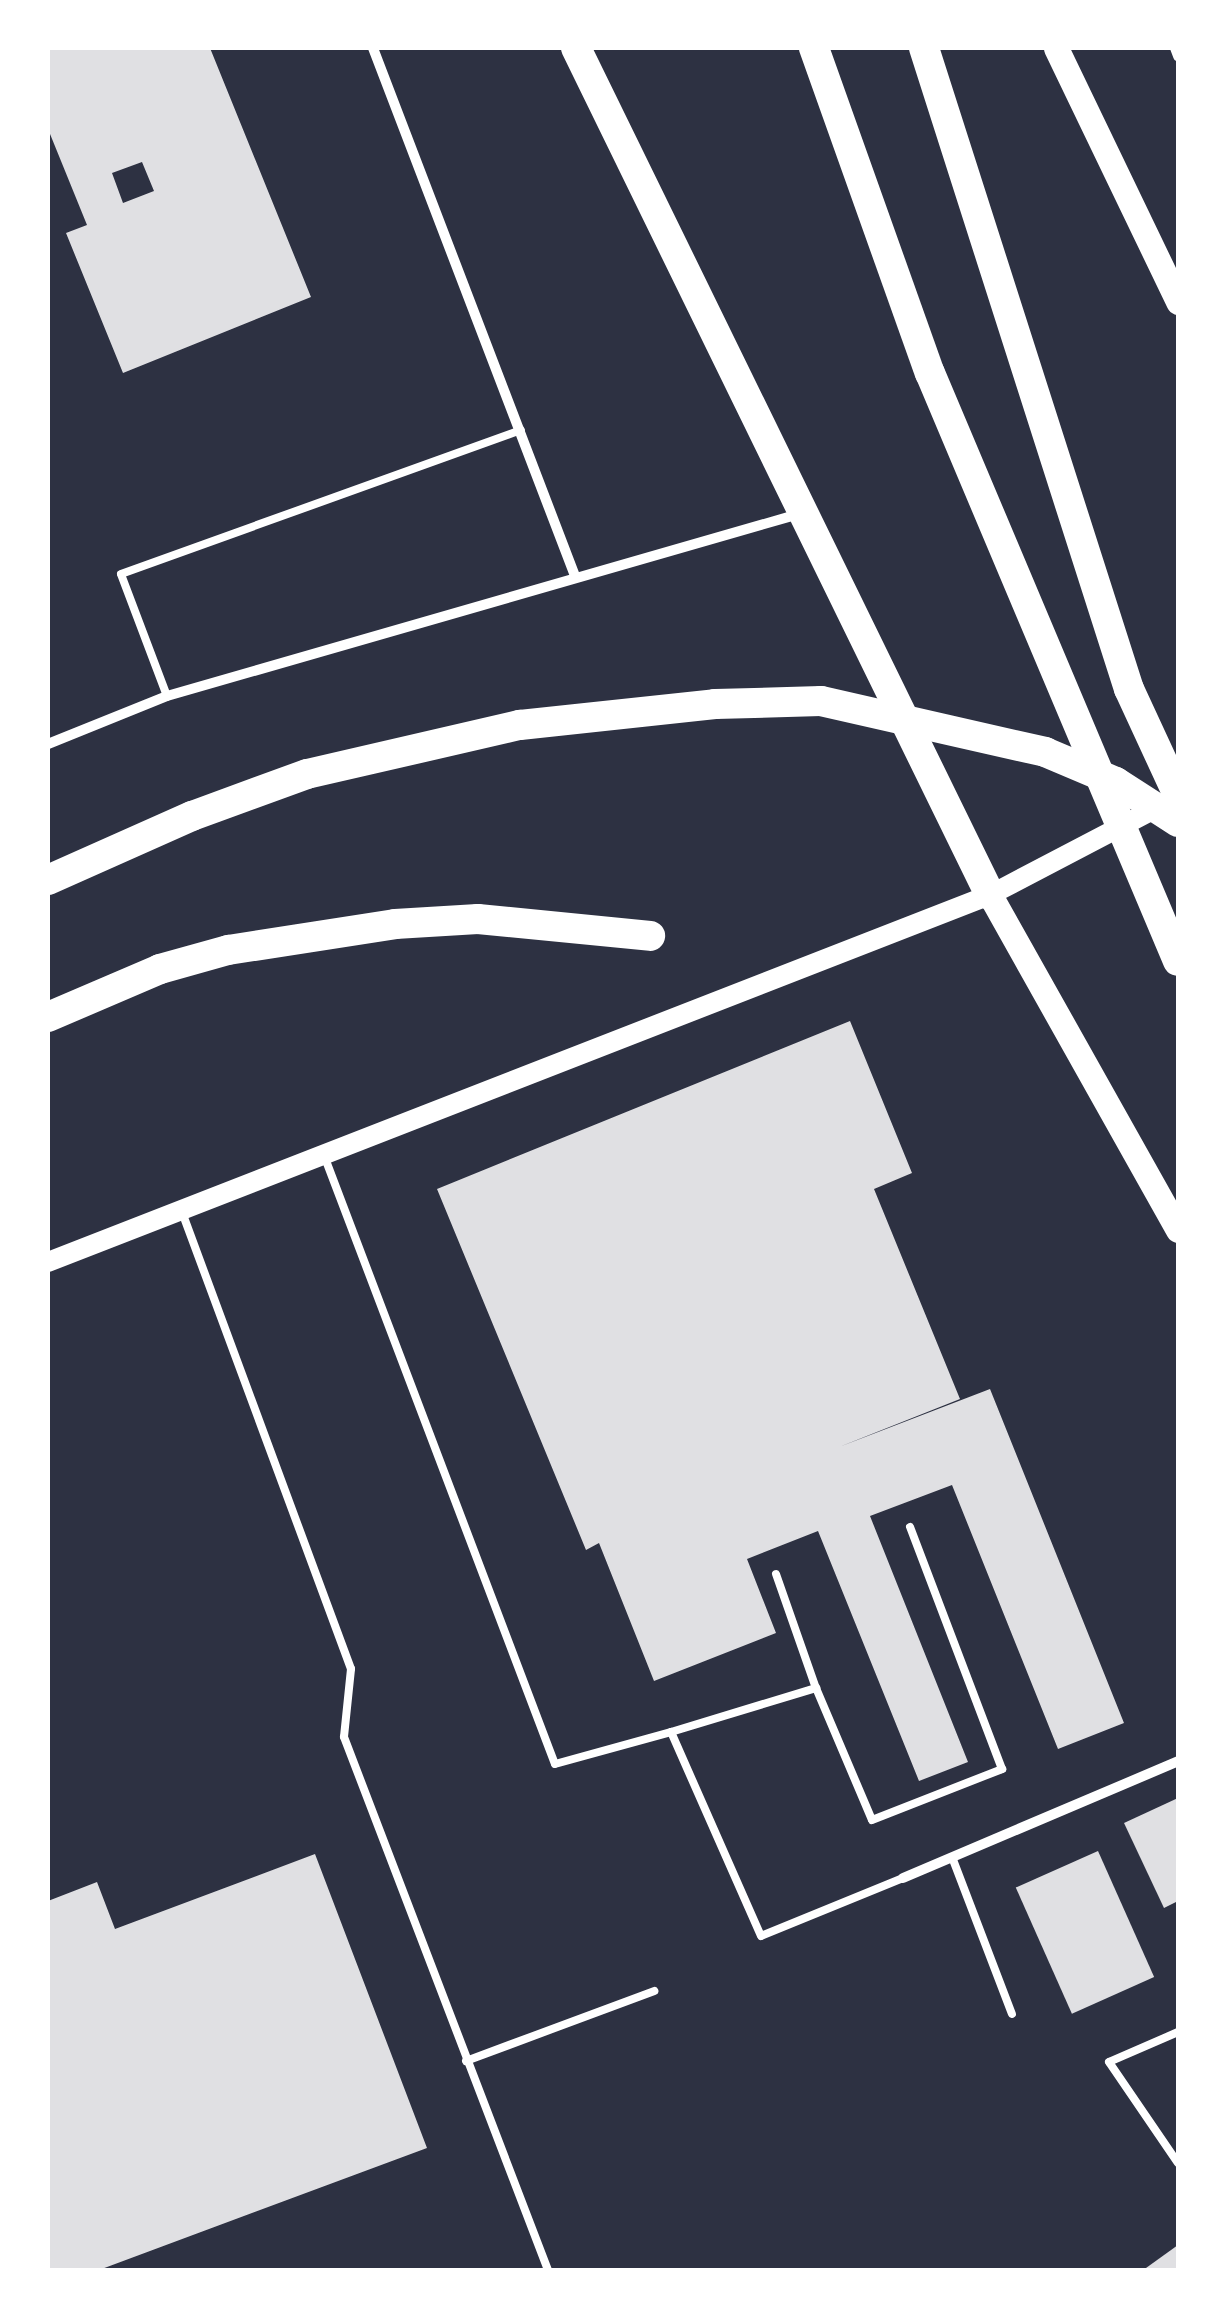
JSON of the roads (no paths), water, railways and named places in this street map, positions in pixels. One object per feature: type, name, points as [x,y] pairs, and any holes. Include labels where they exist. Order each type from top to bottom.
[{"type":"highway","points":[[576,48],[799,514],[990,895]]},
{"type":"highway","points":[[814,48],[930,373],[1178,961]]},
{"type":"highway","points":[[924,48],[1129,689],[1178,796]]},
{"type":"highway","points":[[48,880],[192,816],[307,774],[520,724],[714,704],[821,701],[1045,752],[1116,782],[1178,822]]},
{"type":"highway","points":[[48,1016],[160,969],[228,950],[395,924],[478,919],[650,936]]},
{"type":"main road","points":[[1056,48],[1178,302]]},
{"type":"main road","points":[[48,1262],[325,1158],[990,895],[1178,796]]},
{"type":"main road","points":[[990,895],[1178,1230]]},
{"type":"street","points":[[373,48],[575,576]]},
{"type":"street","points":[[1175,48],[1178,56]]},
{"type":"street","points":[[48,744],[167,696],[799,514]]},
{"type":"street","points":[[904,1878],[1178,1761]]},
{"type":"lane","points":[[167,696],[121,574],[521,430]]},
{"type":"lane","points":[[325,1158],[555,1764],[816,1688]]},
{"type":"lane","points":[[182,1212],[351,1669],[344,1737],[548,2270]]},
{"type":"lane","points":[[776,1574],[816,1688],[872,1820],[1002,1769],[910,1527]]},
{"type":"lane","points":[[671,1732],[762,1936],[904,1878]]},
{"type":"lane","points":[[952,1857],[1012,2014]]},
{"type":"lane","points":[[466,2061],[654,1990]]},
{"type":"lane","points":[[1178,2032],[1109,2062],[1178,2162]]}]
